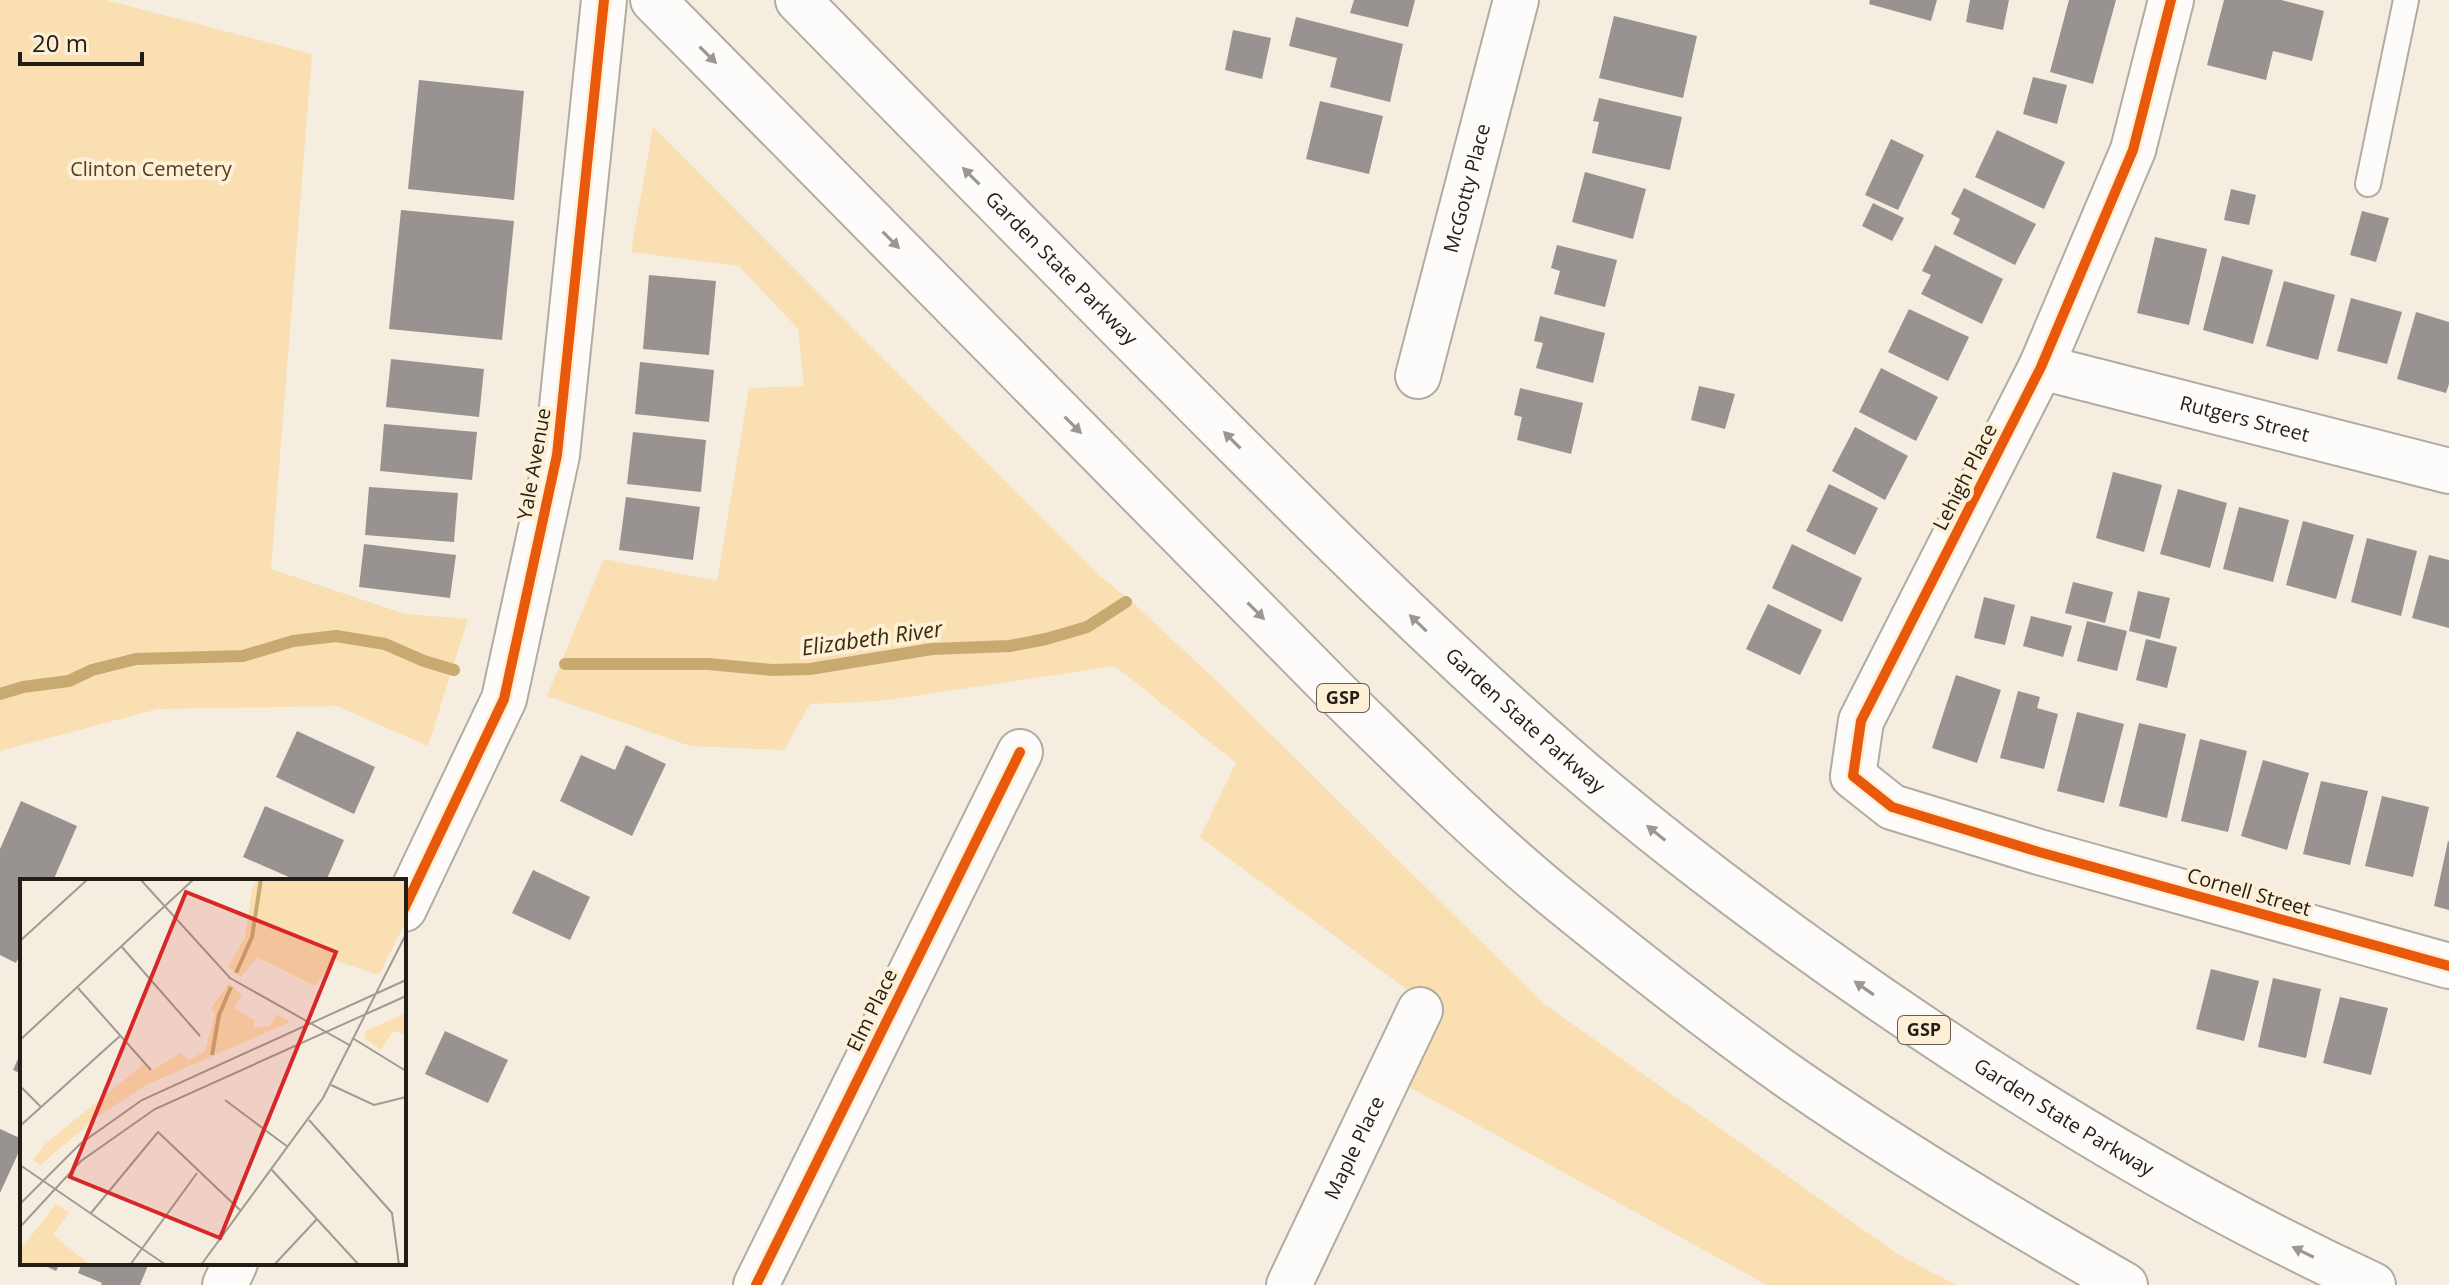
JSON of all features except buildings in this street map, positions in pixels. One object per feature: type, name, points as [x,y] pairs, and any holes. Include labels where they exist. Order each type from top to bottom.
[{"type":"main road","name":"Yale Avenue","points":[[406,905],[504,699],[557,455],[604,0]]},
{"type":"main road","name":"GSP","points":[[653,0],[1335,691],[1444,797],[1554,895],[1670,988],[1790,1077],[1913,1159],[2125,1285]]},
{"type":"main road","name":"Garden State Parkway","points":[[798,0],[1361,569],[1547,741],[1692,863],[1834,967],[2042,1106],[2169,1181],[2300,1251],[2373,1285]]},
{"type":"main road","name":"McGotty Place","points":[[1418,376],[1516,0]]},
{"type":"main road","name":"Lehigh Place","points":[[2039,852],[1892,807],[1853,776],[1861,721],[2041,367],[2133,150],[2171,0]]},
{"type":"main road","name":"Rutgers Street","points":[[2041,367],[2449,471]]},
{"type":"main road","name":"Elm Place","points":[[756,1285],[1020,752]]},
{"type":"main road","name":"Cornell Street","points":[[2039,852],[2449,966]]},
{"type":"main road","name":"Maple Place","points":[[1289,1285],[1420,1010]]},
{"type":"main road","points":[[225,1285],[234,1265]]},
{"type":"lane","points":[[2368,184],[2406,0]]},
{"type":"green space","name":"Clinton Cemetery","points":[[0,0],[106,0],[312,54],[271,569],[405,614],[468,619],[428,746],[337,706],[158,709],[0,751]]},
{"type":"green space","points":[[653,127],[1100,576],[1224,688],[1544,1004],[1899,1255],[1956,1285],[1767,1285],[1386,1074],[1428,1005],[1200,837],[1236,763],[1115,666],[880,701],[810,704],[784,750],[690,746],[547,696],[604,559],[717,581],[749,388],[804,386],[798,329],[739,266],[631,252]]},
{"type":"waterway","name":"Elizabeth River","points":[[565,664],[708,664],[772,670],[810,669],[932,649],[1010,646],[1046,639],[1087,627],[1126,602]]},
{"type":"waterway","name":"Elizabeth River","points":[[0,694],[23,687],[69,681],[92,670],[136,659],[243,656],[293,641],[336,636],[385,644],[454,670]]},
{"type":"cycle path","points":[[406,905],[504,699],[557,455],[604,0]]},
{"type":"cycle path","points":[[2171,0],[2133,150],[2041,367],[1861,721],[1853,776],[1892,807],[2039,852],[2449,966]]},
{"type":"cycle path","points":[[756,1285],[1020,752]]}]
